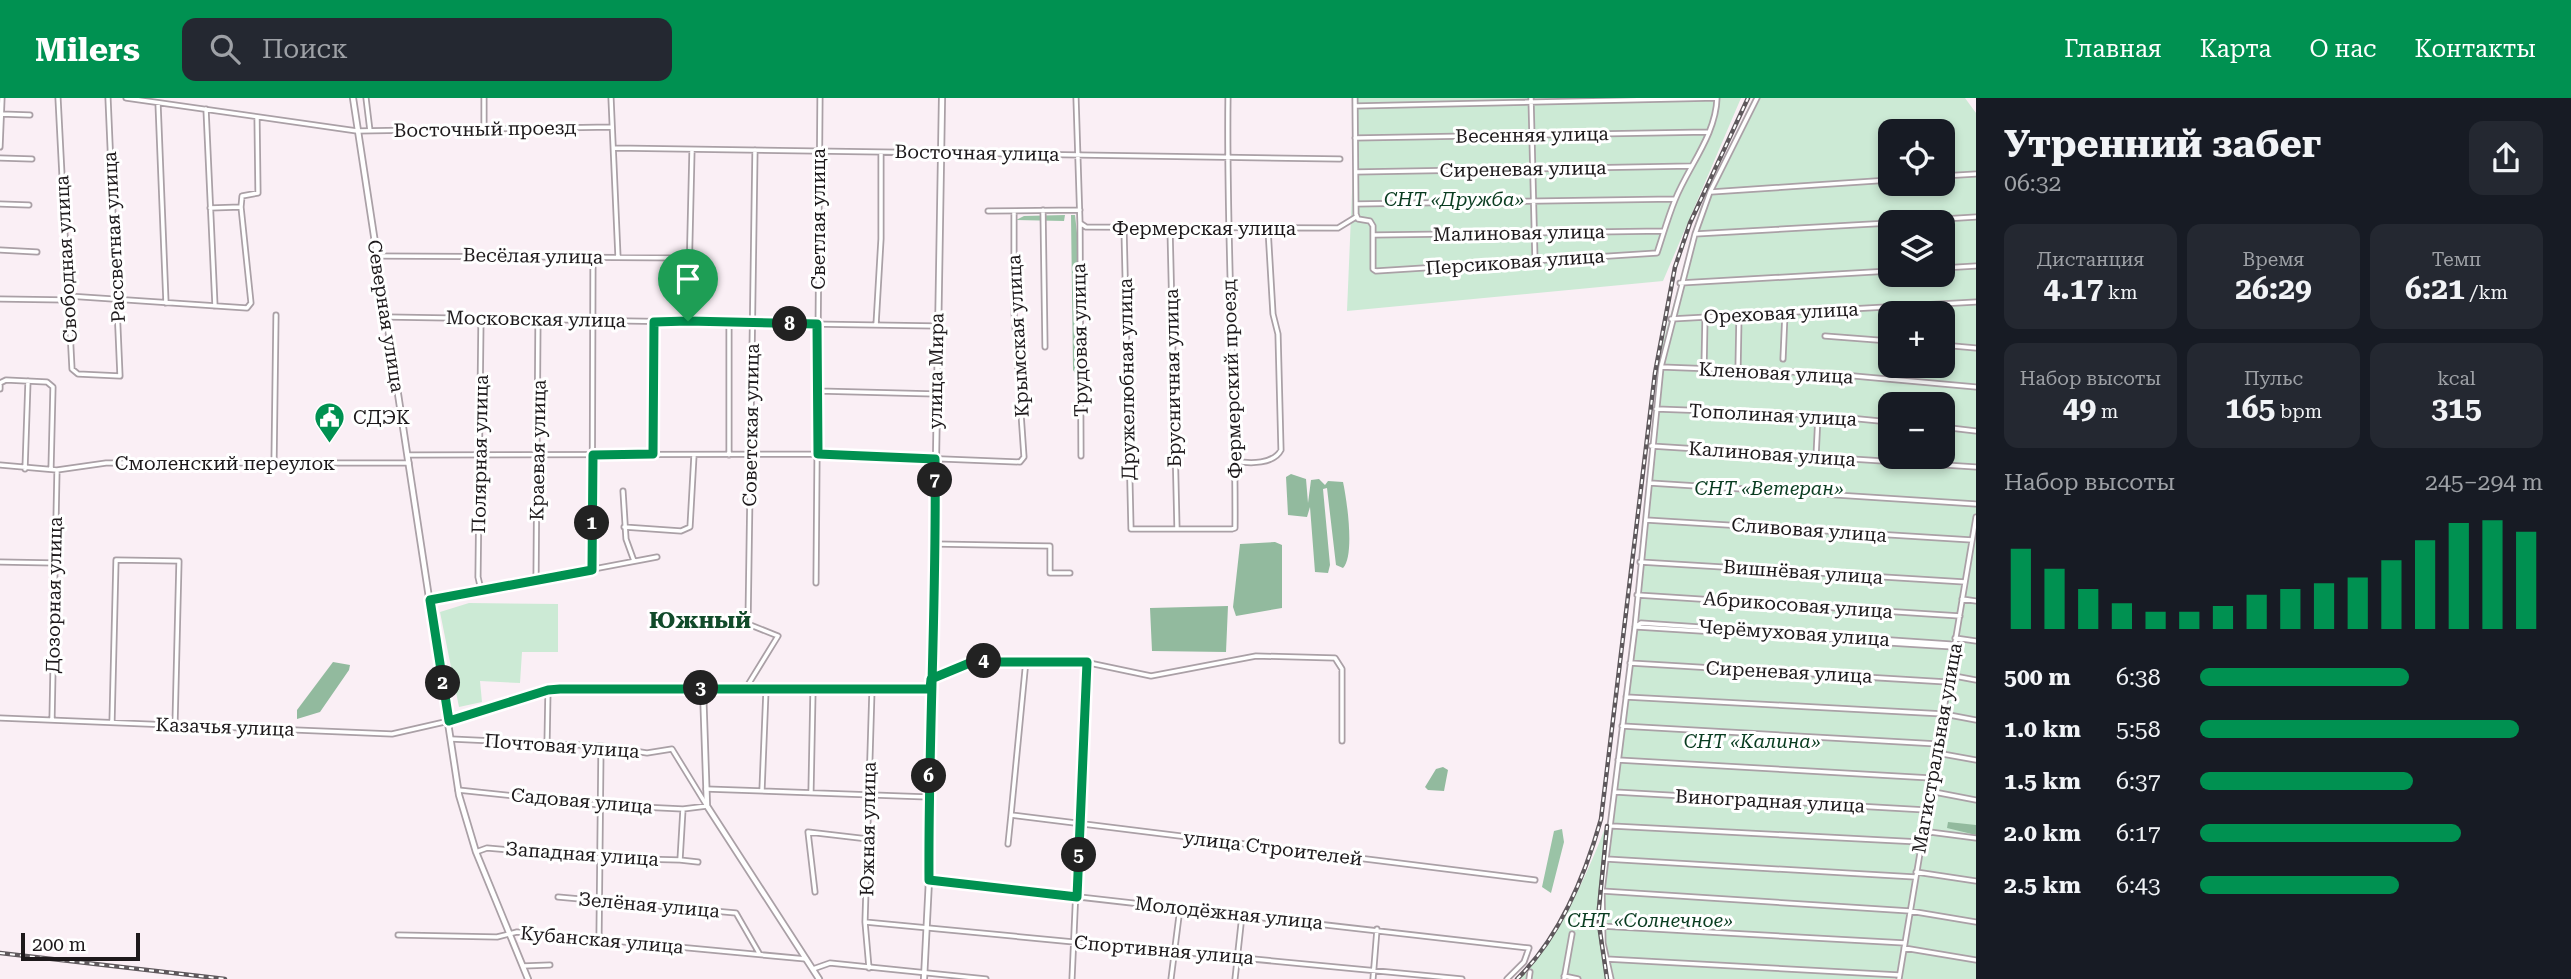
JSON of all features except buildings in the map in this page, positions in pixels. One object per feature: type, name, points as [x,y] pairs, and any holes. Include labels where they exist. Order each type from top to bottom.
[{"type":"street","points":[[0,147],[2,98]]},
{"type":"street","name":"Свободная улица","points":[[58,98],[73,371],[78,374],[120,376]]},
{"type":"street","name":"Рассветная улица","points":[[108,98],[120,376]]},
{"type":"street","name":"Восточный проезд","points":[[126,98],[357,131],[612,127]]},
{"type":"street","name":"Северная улица","points":[[353,98],[463,818],[528,979]]},
{"type":"street","points":[[366,98],[370,131]]},
{"type":"street","points":[[484,98],[484,130]]},
{"type":"street","points":[[611,98],[618,257]]},
{"type":"street","name":"Светлая улица","points":[[816,583],[820,98]]},
{"type":"street","name":"улица Мира","points":[[924,976],[929,880],[928,797],[942,98]]},
{"type":"street","points":[[1076,98],[1080,223]]},
{"type":"street","name":"Фермерский проезд","points":[[1177,529],[1236,528],[1227,229],[1228,98]]},
{"type":"street","points":[[1355,98],[1356,217],[1370,221],[1374,235]]},
{"type":"street","points":[[1355,106],[1531,100],[1717,98],[1717,110],[1709,132],[1675,199],[1664,231]]},
{"type":"street","points":[[1611,979],[1601,926],[1602,891],[1612,826],[1661,367],[1680,283],[1695,234],[1710,192],[1757,98]]},
{"type":"street","points":[[1531,100],[1535,261]]},
{"type":"street","points":[[158,103],[166,303]]},
{"type":"street","points":[[206,109],[215,306]]},
{"type":"street","points":[[1,114],[30,116]]},
{"type":"street","points":[[0,299],[68,298],[244,308],[251,303],[241,207],[242,196],[256,195],[259,190],[257,117]]},
{"type":"street","name":"Весенняя улица","points":[[1356,138],[1709,132]]},
{"type":"street","name":"Восточная улица","points":[[614,148],[1340,159]]},
{"type":"street","points":[[688,321],[692,150]]},
{"type":"street","name":"Советская улица","points":[[745,690],[778,636],[747,624],[755,150]]},
{"type":"street","points":[[876,325],[881,239],[881,152]]},
{"type":"street","points":[[0,158],[33,159]]},
{"type":"street","name":"Сиреневая улица","points":[[1356,172],[1691,166]]},
{"type":"street","points":[[1955,175],[1976,174]]},
{"type":"street","points":[[1710,192],[1878,181]]},
{"type":"street","points":[[1356,204],[1675,199]]},
{"type":"street","points":[[0,204],[29,205]]},
{"type":"street","points":[[210,208],[241,207]]},
{"type":"street","points":[[1043,210],[1045,347]]},
{"type":"street","points":[[988,211],[1080,212]]},
{"type":"street","name":"Крымская улица","points":[[935,459],[1024,460],[1014,312],[1014,211]]},
{"type":"street","name":"Фермерская улица","points":[[1080,223],[1086,227],[1124,228],[1338,228],[1356,217]]},
{"type":"street","points":[[1955,218],[1976,217]]},
{"type":"street","name":"Трудовая улица","points":[[1080,223],[1081,456]]},
{"type":"street","points":[[1695,234],[1878,223]]},
{"type":"street","name":"Дружелюбная улица","points":[[1124,228],[1131,529],[1177,529]]},
{"type":"street","name":"Брусничная улица","points":[[1170,228],[1177,529]]},
{"type":"street","points":[[1236,461],[1266,461],[1278,456],[1281,450],[1278,334],[1273,314],[1268,229]]},
{"type":"street","name":"Малиновая улица","points":[[1374,235],[1664,231]]},
{"type":"street","name":"Персиковая улица","points":[[1374,235],[1373,270],[1657,253],[1664,231]]},
{"type":"street","points":[[0,250],[37,252]]},
{"type":"street","name":"Весёлая улица","points":[[376,256],[689,258]]},
{"type":"street","points":[[592,570],[593,257]]},
{"type":"street","points":[[1955,267],[1976,266]]},
{"type":"street","points":[[1680,283],[1878,272]]},
{"type":"street","name":"Ореховая улица","points":[[1671,319],[1976,302]]},
{"type":"street","points":[[1783,359],[1785,313]]},
{"type":"street","points":[[1738,370],[1740,315]]},
{"type":"street","points":[[274,463],[276,316]]},
{"type":"street","name":"Московская улица","points":[[387,317],[937,326]]},
{"type":"street","points":[[1704,369],[1706,317]]},
{"type":"street","name":"Полярная улица","points":[[481,318],[478,578],[481,590]]},
{"type":"street","name":"Краевая улица","points":[[536,581],[538,320]]},
{"type":"street","points":[[653,454],[654,322]]},
{"type":"street","name":"Советская улица","points":[[729,323],[729,454]]},
{"type":"street","points":[[1825,336],[1878,340]]},
{"type":"street","points":[[1955,346],[1976,348]]},
{"type":"street","name":"Кленовая улица","points":[[1661,367],[1821,373],[1976,387]]},
{"type":"street","points":[[0,389],[2,380],[47,382],[53,387],[51,469]]},
{"type":"street","points":[[25,469],[28,381]]},
{"type":"street","points":[[818,391],[936,394]]},
{"type":"street","name":"Тополиная улица","points":[[1656,409],[1818,415],[1878,421]]},
{"type":"street","points":[[1816,457],[1818,415]]},
{"type":"street","points":[[1955,429],[1976,431]]},
{"type":"street","name":"Калиновая улица","points":[[1651,446],[1976,467]]},
{"type":"street","points":[[408,455],[818,454],[935,459]]},
{"type":"street","points":[[624,527],[681,530],[690,527],[694,455]]},
{"type":"street","name":"Смоленский переулок","points":[[0,465],[57,470],[106,463],[410,463]]},
{"type":"street","name":"Дозорная улица","points":[[52,720],[57,470]]},
{"type":"street","points":[[1649,483],[1976,504]]},
{"type":"street","points":[[623,492],[624,527],[634,561]]},
{"type":"street","name":"Магистральная улица","points":[[1899,977],[1976,519]]},
{"type":"street","name":"Сливовая улица","points":[[1646,520],[1972,540]]},
{"type":"street","points":[[935,544],[1050,546],[1050,573],[1070,573]]},
{"type":"street","points":[[430,600],[656,557]]},
{"type":"street","points":[[1970,558],[1976,559]]},
{"type":"street","points":[[113,722],[116,560],[179,561],[175,724]]},
{"type":"street","points":[[0,562],[55,564]]},
{"type":"street","name":"Вишнёвая улица","points":[[1640,562],[1965,582]]},
{"type":"street","name":"Абрикосовая улица","points":[[1637,595],[1960,616]]},
{"type":"street","points":[[1962,599],[1976,601]]},
{"type":"street","points":[[1634,627],[1954,647]]},
{"type":"street","points":[[1955,638],[1976,641]]},
{"type":"street","points":[[931,679],[972,662],[1087,662],[1150,676],[1256,656],[1335,658],[1342,669],[1342,741]]},
{"type":"street","points":[[1008,844],[1026,660]]},
{"type":"street","points":[[1072,979],[1087,662]]},
{"type":"street","name":"Сиреневая улица","points":[[1630,663],[1947,682]]},
{"type":"street","points":[[1949,675],[1976,680]]},
{"type":"street","points":[[819,979],[706,806],[703,688],[813,691],[930,689]]},
{"type":"street","name":"Казачья улица","points":[[0,718],[392,734],[449,721],[548,690],[703,688]]},
{"type":"street","name":"Южная улица","points":[[869,968],[865,922],[872,689]]},
{"type":"street","points":[[547,744],[548,690]]},
{"type":"street","points":[[762,790],[766,690]]},
{"type":"street","points":[[811,791],[813,691]]},
{"type":"street","points":[[1626,696],[1944,714],[1976,720]]},
{"type":"street","points":[[1622,726],[1938,744]]},
{"type":"street","name":"Почтовая улица","points":[[451,739],[601,746],[647,753],[672,749],[706,806]]},
{"type":"street","points":[[599,939],[601,746]]},
{"type":"street","points":[[1937,753],[1976,760]]},
{"type":"street","points":[[1618,760],[1931,778]]},
{"type":"street","points":[[706,789],[928,797]]},
{"type":"street","name":"Садовая улица","points":[[458,790],[600,805],[683,809],[706,806]]},
{"type":"street","name":"Виноградная улица","points":[[1615,792],[1926,810]]},
{"type":"street","points":[[1929,792],[1976,800]]},
{"type":"street","name":"Западная улица","points":[[475,852],[487,848],[601,859],[680,860],[683,809]]},
{"type":"street","name":"улица Строителей","points":[[1011,815],[1535,880]]},
{"type":"street","points":[[1612,826],[1920,842]]},
{"type":"street","points":[[1922,831],[1976,838]]},
{"type":"street","points":[[815,892],[808,832],[868,839]]},
{"type":"street","points":[[1605,859],[1915,875],[1976,881]]},
{"type":"street","points":[[680,860],[698,863]]},
{"type":"street","name":"Молодёжная улица","points":[[929,880],[1529,947],[1524,962],[1507,979]]},
{"type":"street","points":[[1602,891],[1910,911],[1976,922]]},
{"type":"street","name":"Зелёная улица","points":[[558,897],[736,913],[759,953]]},
{"type":"street","points":[[1171,979],[1180,908]]},
{"type":"street","points":[[1235,979],[1242,915]]},
{"type":"street","name":"Спортивная улица","points":[[865,922],[1462,979]]},
{"type":"street","points":[[1601,926],[1905,945],[1976,960]]},
{"type":"street","points":[[1373,979],[1377,929]]},
{"type":"street","name":"Кубанская улица","points":[[398,935],[484,937],[509,933],[806,959]]},
{"type":"street","points":[[1572,934],[1564,978],[1578,979]]},
{"type":"street","points":[[1606,959],[1899,977]]},
{"type":"street","points":[[813,969],[830,963],[924,976],[986,979]]},
{"type":"street","points":[[523,966],[550,965]]},
{"type":"street","points":[[1529,979],[1530,972]]},
{"type":"green space","name":"СНТ «Дружба»","points":[[1356,98],[1741,98],[1663,281],[1347,311]]},
{"type":"green space","points":[[1753,98],[1965,98],[1976,113],[1976,979],[1520,979],[1549,941],[1574,899],[1612,810],[1662,345],[1700,209]]},
{"type":"green space","points":[[469,603],[558,604],[558,652],[522,652],[520,683],[480,681],[482,702],[459,707],[440,612]]},
{"type":"shaded area","points":[[1065,215],[1064,221],[1016,220],[1024,216]]},
{"type":"shaded area","points":[[1071,215],[1075,215],[1078,242],[1078,377],[1073,370]]},
{"type":"shaded area","points":[[1291,474],[1306,479],[1308,503],[1311,480],[1319,479],[1325,485],[1328,481],[1343,482],[1348,514],[1349,552],[1343,568],[1336,565],[1327,488],[1323,489],[1330,565],[1328,573],[1315,572],[1310,507],[1307,517],[1288,515],[1286,477]]},
{"type":"shaded area","points":[[1275,542],[1282,545],[1282,608],[1236,616],[1233,607],[1240,544]]},
{"type":"shaded area","points":[[1228,606],[1226,652],[1152,651],[1150,608]]},
{"type":"shaded area","points":[[333,662],[350,665],[349,670],[320,712],[297,719],[297,710]]},
{"type":"shaded area","points":[[1443,767],[1448,770],[1444,791],[1428,790],[1425,787],[1436,769]]},
{"type":"shaded area","points":[[1948,822],[1976,825],[1976,835],[1947,828]]},
{"type":"shaded area","points":[[1562,829],[1564,842],[1551,893],[1542,887],[1554,831]]},
{"type":"railway","points":[[1517,979],[1546,944],[1569,905],[1601,819],[1655,373],[1675,267],[1690,223],[1748,98]]},
{"type":"railway","points":[[1607,826],[1598,918],[1607,979]]},
{"type":"railway","points":[[0,953],[225,979]]},
{"type":"place","name":"СДЭК","points":[[330,444]]},
{"type":"district","name":"Южный","points":[[700,620]]},
{"type":"route","points":[[688,321],[654,322],[653,454],[593,455],[592,570],[430,600],[449,721],[548,690],[915,690],[930,689],[931,679],[949,674],[972,662],[1087,662],[1077,897],[929,880],[928,797],[930,689],[935,530],[935,459],[818,454],[817,324],[688,321]]},
{"type":"park label","name":"СНТ «Ветеран»","points":[[1769,488]]},
{"type":"park label","name":"СНТ «Калина»","points":[[1752,741]]},
{"type":"park label","name":"СНТ «Солнечное»","points":[[1650,920]]}]
